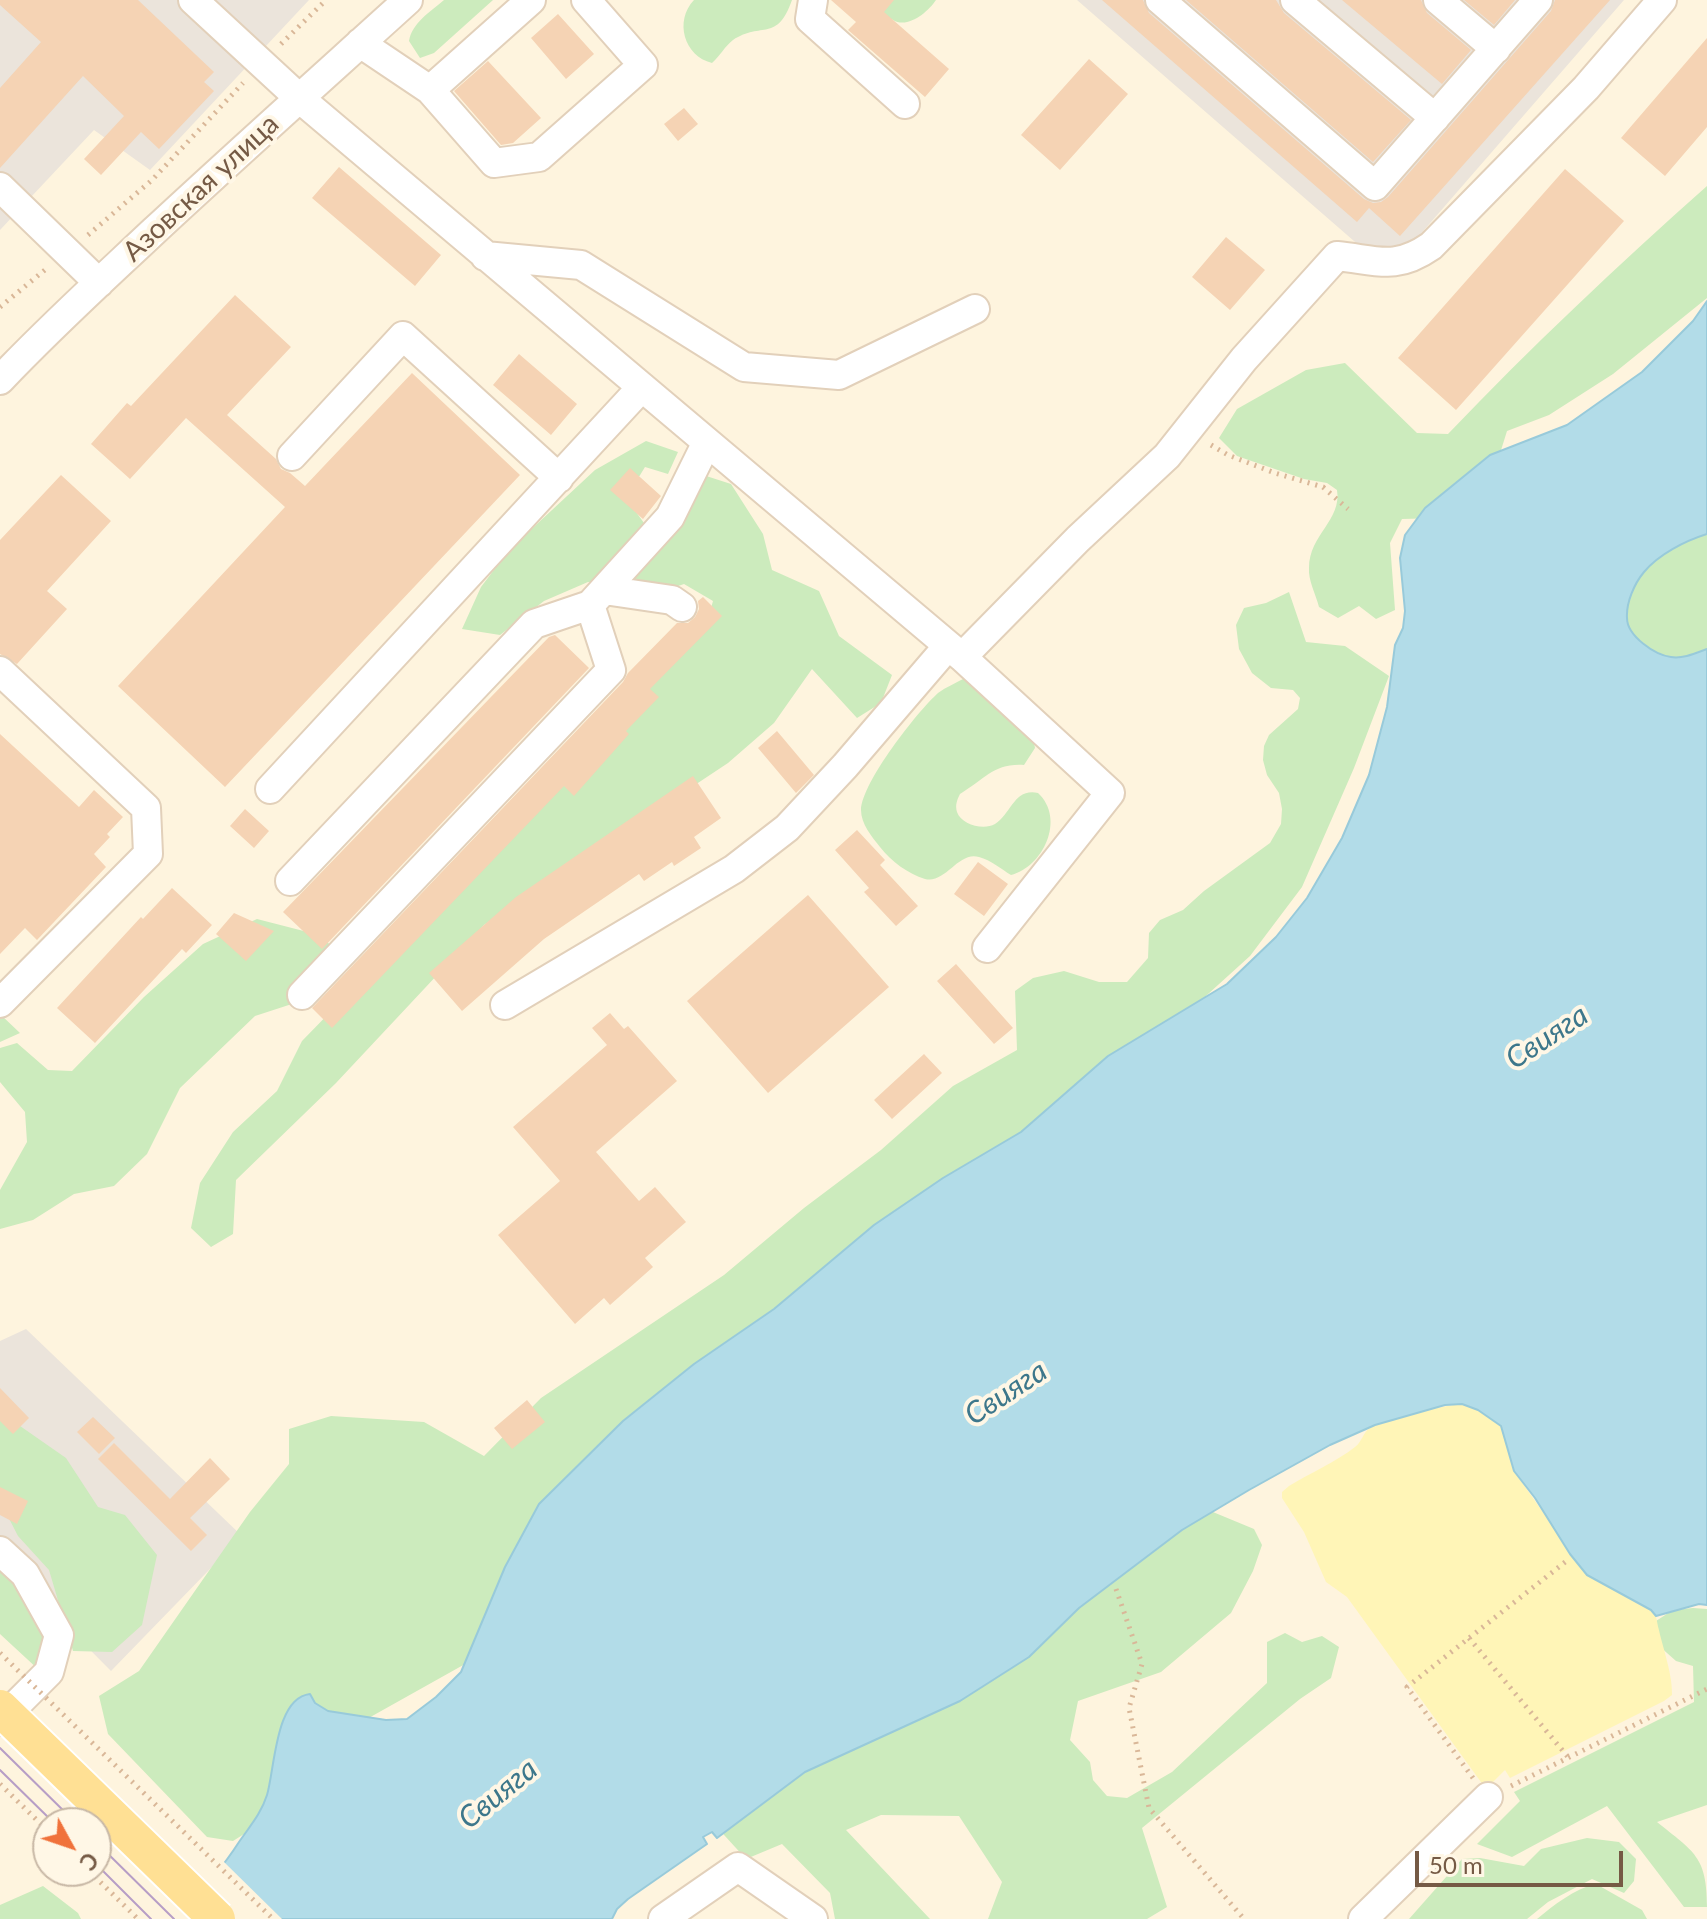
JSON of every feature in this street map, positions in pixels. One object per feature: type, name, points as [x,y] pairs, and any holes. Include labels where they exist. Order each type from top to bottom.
[{"type":"main road","points":[[0,1708],[217,1919]]},
{"type":"street","points":[[193,0],[298,97],[955,652],[1110,793],[987,948]]},
{"type":"street","name":"Азовская улица","points":[[0,380],[38,340],[298,97],[408,0]]},
{"type":"street","points":[[430,90],[531,0]]},
{"type":"street","points":[[360,43],[430,90],[494,163],[539,157],[643,65],[586,0]]},
{"type":"street","points":[[813,0],[810,19],[905,104]]},
{"type":"street","points":[[1160,0],[1375,186],[1538,0]]},
{"type":"street","points":[[1295,0],[1435,118]]},
{"type":"street","points":[[1438,0],[1496,49]]},
{"type":"street","points":[[505,1005],[734,869],[787,828],[955,652],[1167,456],[1244,359],[1337,256],[1383,264],[1413,259],[1431,246],[1586,88],[1662,0]]},
{"type":"street","points":[[0,187],[99,283]]},
{"type":"street","points":[[485,256],[581,265],[744,367],[839,375],[975,309]]},
{"type":"street","points":[[292,456],[403,336],[559,478]]},
{"type":"street","points":[[270,789],[642,387]]},
{"type":"street","points":[[290,881],[534,624],[597,597],[670,517],[707,442]]},
{"type":"street","points":[[597,597],[672,600],[682,607]]},
{"type":"street","points":[[302,995],[611,670],[597,597]]},
{"type":"street","points":[[0,671],[146,808],[148,854],[0,1003]]},
{"type":"street","points":[[0,1551],[25,1574],[59,1635],[49,1672],[0,1721]]},
{"type":"street","points":[[1363,1919],[1488,1797]]},
{"type":"street","points":[[663,1919],[738,1867],[813,1919]]},
{"type":"path","points":[[0,307],[152,180],[326,0]]},
{"type":"path","points":[[1167,456],[1212,445],[1228,455],[1275,473],[1323,487],[1348,509]]},
{"type":"path","points":[[1569,1559],[1407,1687],[1488,1797],[1707,1689]]},
{"type":"path","points":[[1116,1589],[1142,1664],[1129,1708],[1149,1808],[1244,1919]]},
{"type":"path","points":[[1469,1638],[1568,1757]]},
{"type":"path","points":[[0,1653],[273,1919]]},
{"type":"path","points":[[0,1784],[32,1815]]},
{"type":"path","points":[[105,1887],[138,1919]]},
{"type":"shaded area","points":[[0,0],[309,0],[150,170],[94,130],[0,230]]},
{"type":"shaded area","points":[[1077,0],[1624,0],[1411,245],[1362,248]]},
{"type":"shaded area","points":[[26,1329],[242,1536],[111,1671],[0,1559],[0,1341]]},
{"type":"green space","points":[[444,0],[493,0],[434,53],[420,58],[409,41],[411,35],[422,18]]},
{"type":"green space","points":[[694,0],[792,0],[781,22],[733,40],[712,63],[695,53],[685,37],[684,18]]},
{"type":"green space","points":[[867,0],[936,0],[923,14],[911,21],[899,22]]},
{"type":"green space","points":[[1707,186],[1707,298],[1613,374],[1549,415],[1507,431],[1487,495],[1441,518],[1402,519],[1390,543],[1395,610],[1376,619],[1359,606],[1338,618],[1319,607],[1310,577],[1310,556],[1335,510],[1337,490],[1327,483],[1304,479],[1237,456],[1219,438],[1237,409],[1306,370],[1345,363],[1417,433],[1448,434],[1575,307]]},
{"type":"green space","points":[[646,441],[678,452],[668,474],[645,467],[626,498],[649,530],[697,473],[731,484],[763,534],[772,570],[819,591],[839,636],[892,675],[881,703],[857,718],[812,669],[774,723],[728,763],[484,925],[336,1083],[236,1180],[233,1234],[211,1247],[191,1228],[200,1183],[233,1132],[277,1091],[302,1041],[706,626],[713,601],[684,584],[655,594],[625,586],[588,582],[544,601],[500,635],[462,629],[481,587],[509,550],[595,470]]},
{"type":"green space","points":[[1707,534],[1707,649],[1680,657],[1665,656],[1646,645],[1631,630],[1627,618],[1630,597],[1640,577],[1657,559],[1681,544]]},
{"type":"green space","points":[[1289,592],[1306,642],[1345,646],[1389,676],[1354,768],[1302,887],[1250,956],[474,1659],[274,1771],[263,1822],[233,1841],[207,1837],[108,1734],[99,1696],[139,1671],[250,1512],[289,1464],[289,1429],[331,1416],[424,1422],[484,1456],[541,1398],[724,1275],[804,1208],[881,1150],[953,1086],[1017,1050],[1015,991],[1033,978],[1064,971],[1099,982],[1127,982],[1148,958],[1149,933],[1160,920],[1183,910],[1270,843],[1281,824],[1279,793],[1267,775],[1263,760],[1264,746],[1269,735],[1298,709],[1300,698],[1293,690],[1271,688],[1252,673],[1239,649],[1236,625],[1244,608],[1266,603]]},
{"type":"green space","points":[[965,678],[1028,710],[1035,748],[1024,765],[997,769],[960,794],[956,807],[959,816],[973,825],[990,826],[1001,819],[1018,798],[1030,792],[1038,793],[1046,804],[1050,828],[1047,841],[1033,862],[1011,875],[988,860],[972,856],[939,877],[925,879],[906,870],[884,852],[868,830],[861,810],[870,783],[880,766],[917,715],[938,693]]},
{"type":"green space","points":[[257,919],[323,936],[339,957],[298,1002],[255,1016],[180,1088],[147,1154],[114,1186],[74,1194],[33,1220],[0,1229],[0,1190],[27,1142],[25,1112],[0,1082],[0,1048],[17,1043],[48,1070],[72,1071],[144,997],[203,944]]},
{"type":"green space","points":[[0,1014],[20,1033],[0,1042]]},
{"type":"green space","points":[[0,1416],[10,1419],[66,1458],[98,1507],[125,1515],[157,1555],[142,1625],[112,1652],[73,1651],[49,1570],[18,1536],[0,1501]]},
{"type":"green space","points":[[1196,1505],[1254,1529],[1262,1545],[1253,1571],[1231,1613],[1161,1672],[1078,1701],[1070,1740],[1090,1762],[1093,1780],[1107,1796],[1127,1798],[1172,1772],[1267,1683],[1267,1642],[1285,1633],[1302,1642],[1322,1636],[1339,1647],[1331,1678],[1300,1699],[1142,1828],[1167,1907],[1147,1919],[988,1919],[1002,1882],[959,1816],[881,1815],[846,1830],[930,1919],[835,1919],[830,1893],[782,1844],[746,1859],[704,1813]]},
{"type":"green space","points":[[0,1555],[48,1621],[40,1671],[0,1634]]},
{"type":"green space","points":[[1707,1609],[1707,1805],[1657,1822],[1696,1857],[1704,1876],[1707,1907],[1684,1907],[1607,1806],[1512,1857],[1477,1844],[1520,1801],[1514,1792],[1694,1702],[1693,1666],[1676,1661],[1658,1645],[1656,1621],[1673,1610]]},
{"type":"green space","points":[[1587,1838],[1619,1842],[1636,1859],[1634,1881],[1624,1893],[1592,1879],[1548,1902],[1527,1919],[1409,1919],[1462,1859],[1480,1858],[1524,1866],[1541,1849]]},
{"type":"green space","points":[[1596,1884],[1642,1910],[1647,1919],[1537,1919],[1572,1894]]},
{"type":"green space","points":[[44,1887],[78,1913],[81,1919],[0,1919],[0,1905]]},
{"type":"sand","points":[[1462,1404],[1478,1410],[1501,1426],[1514,1471],[1587,1575],[1651,1610],[1656,1616],[1672,1686],[1672,1695],[1664,1701],[1510,1778],[1505,1770],[1486,1789],[1347,1597],[1326,1582],[1304,1532],[1282,1498],[1282,1492],[1289,1486],[1355,1447],[1370,1428],[1414,1413]]},
{"type":"water","name":"Свияга","points":[[1707,301],[1707,534],[1673,549],[1650,565],[1634,588],[1627,618],[1637,638],[1650,649],[1665,655],[1680,657],[1707,649],[1707,1605],[1699,1604],[1656,1616],[1651,1610],[1587,1575],[1514,1471],[1501,1426],[1478,1410],[1462,1404],[1445,1405],[1375,1425],[1330,1445],[1182,1530],[1079,1608],[1029,1657],[960,1701],[805,1772],[717,1838],[712,1832],[703,1837],[707,1844],[628,1899],[612,1919],[177,1919],[217,1872],[258,1814],[267,1795],[283,1721],[298,1698],[310,1694],[315,1703],[328,1711],[386,1720],[407,1719],[436,1697],[461,1672],[505,1567],[539,1504],[623,1421],[694,1364],[774,1309],[874,1225],[943,1178],[1021,1132],[1108,1056],[1227,984],[1276,937],[1307,898],[1342,838],[1369,775],[1387,707],[1395,645],[1403,628],[1405,611],[1400,558],[1405,535],[1425,508],[1490,455],[1567,425],[1642,372],[1693,321]]},
{"type":"pier","points":[[223,1861],[282,1919],[173,1919]]},
{"type":"building","points":[[0,0],[138,0],[214,72],[204,82],[214,91],[159,149],[141,132],[101,175],[84,159],[124,116],[83,76],[0,168],[0,88],[41,42],[0,5]]},
{"type":"building","points":[[831,0],[894,0],[884,12],[949,69],[925,97],[848,30],[856,22]]},
{"type":"building","points":[[1102,0],[1143,0],[1149,13],[1364,199],[1373,203],[1388,197],[1551,11],[1555,0],[1610,0],[1400,236],[1369,208],[1357,222]]},
{"type":"building","points":[[1186,0],[1276,0],[1284,13],[1411,120],[1373,162]]},
{"type":"building","points":[[1342,0],[1421,0],[1427,13],[1471,50],[1442,84]]},
{"type":"building","points":[[1464,0],[1515,0],[1494,25]]},
{"type":"building","points":[[558,14],[594,54],[566,79],[531,38]]},
{"type":"building","points":[[1707,38],[1707,127],[1665,176],[1621,138]]},
{"type":"building","points":[[1089,59],[1128,94],[1060,170],[1021,135]]},
{"type":"building","points":[[488,61],[541,118],[513,143],[501,145],[454,91]]},
{"type":"building","points":[[684,108],[698,124],[678,141],[664,124]]},
{"type":"building","points":[[339,167],[441,255],[415,286],[312,198]]},
{"type":"building","points":[[1565,169],[1624,221],[1456,410],[1398,358]]},
{"type":"building","points":[[1226,237],[1265,270],[1230,310],[1192,277]]},
{"type":"building","points":[[235,295],[291,347],[227,415],[276,459],[281,469],[305,486],[412,373],[520,475],[225,787],[118,686],[285,507],[186,418],[130,479],[91,444],[127,403],[131,406]]},
{"type":"building","points":[[519,354],[577,404],[551,435],[493,385]]},
{"type":"building","points":[[630,468],[661,496],[643,519],[610,490]]},
{"type":"building","points":[[61,475],[111,521],[47,591],[67,609],[17,664],[0,654],[0,540]]},
{"type":"building","points":[[703,597],[722,616],[650,689],[659,697],[626,731],[629,734],[574,796],[564,786],[332,1028],[312,1008],[623,682],[628,673],[677,623],[688,623],[695,617],[699,609],[698,601]]},
{"type":"building","points":[[555,635],[589,668],[322,949],[283,912],[549,637]]},
{"type":"building","points":[[777,731],[814,775],[796,793],[758,748]]},
{"type":"building","points":[[0,734],[79,807],[94,790],[123,817],[94,854],[106,867],[37,940],[25,928],[0,954]]},
{"type":"building","points":[[693,776],[721,818],[694,837],[701,848],[674,866],[672,862],[644,881],[639,874],[544,939],[462,1011],[429,973],[516,897]]},
{"type":"building","points":[[245,809],[269,831],[254,848],[230,826]]},
{"type":"building","points":[[857,830],[885,860],[880,865],[918,906],[896,926],[864,892],[869,888],[835,850]]},
{"type":"building","points":[[978,862],[1008,884],[984,916],[954,894]]},
{"type":"building","points":[[172,888],[212,925],[186,953],[182,949],[95,1043],[57,1008]]},
{"type":"building","points":[[808,895],[889,987],[768,1093],[687,1001]]},
{"type":"building","points":[[234,913],[274,931],[246,961],[216,934]]},
{"type":"building","points":[[956,964],[1013,1028],[994,1044],[937,981]]},
{"type":"building","points":[[610,1013],[624,1029],[628,1026],[677,1081],[596,1152],[639,1201],[655,1187],[686,1222],[645,1258],[653,1267],[610,1305],[604,1298],[575,1324],[498,1235],[560,1181],[513,1127],[607,1045],[592,1028]]},
{"type":"building","points":[[924,1054],[942,1073],[892,1119],[874,1100]]},
{"type":"building","points":[[0,1388],[29,1418],[13,1434],[0,1421]]},
{"type":"building","points":[[527,1400],[545,1422],[512,1449],[494,1428]]},
{"type":"building","points":[[93,1417],[115,1438],[99,1454],[77,1432]]},
{"type":"building","points":[[114,1443],[170,1499],[210,1458],[230,1479],[190,1518],[207,1535],[191,1551],[98,1459]]},
{"type":"building","points":[[0,1487],[28,1501],[17,1524],[0,1515]]},
{"type":"tram line","points":[[0,1748],[60,1807]]},
{"type":"tram line","points":[[0,1770],[38,1807]]},
{"type":"tram line","points":[[112,1858],[174,1919]]},
{"type":"tram line","points":[[112,1880],[151,1919]]}]
